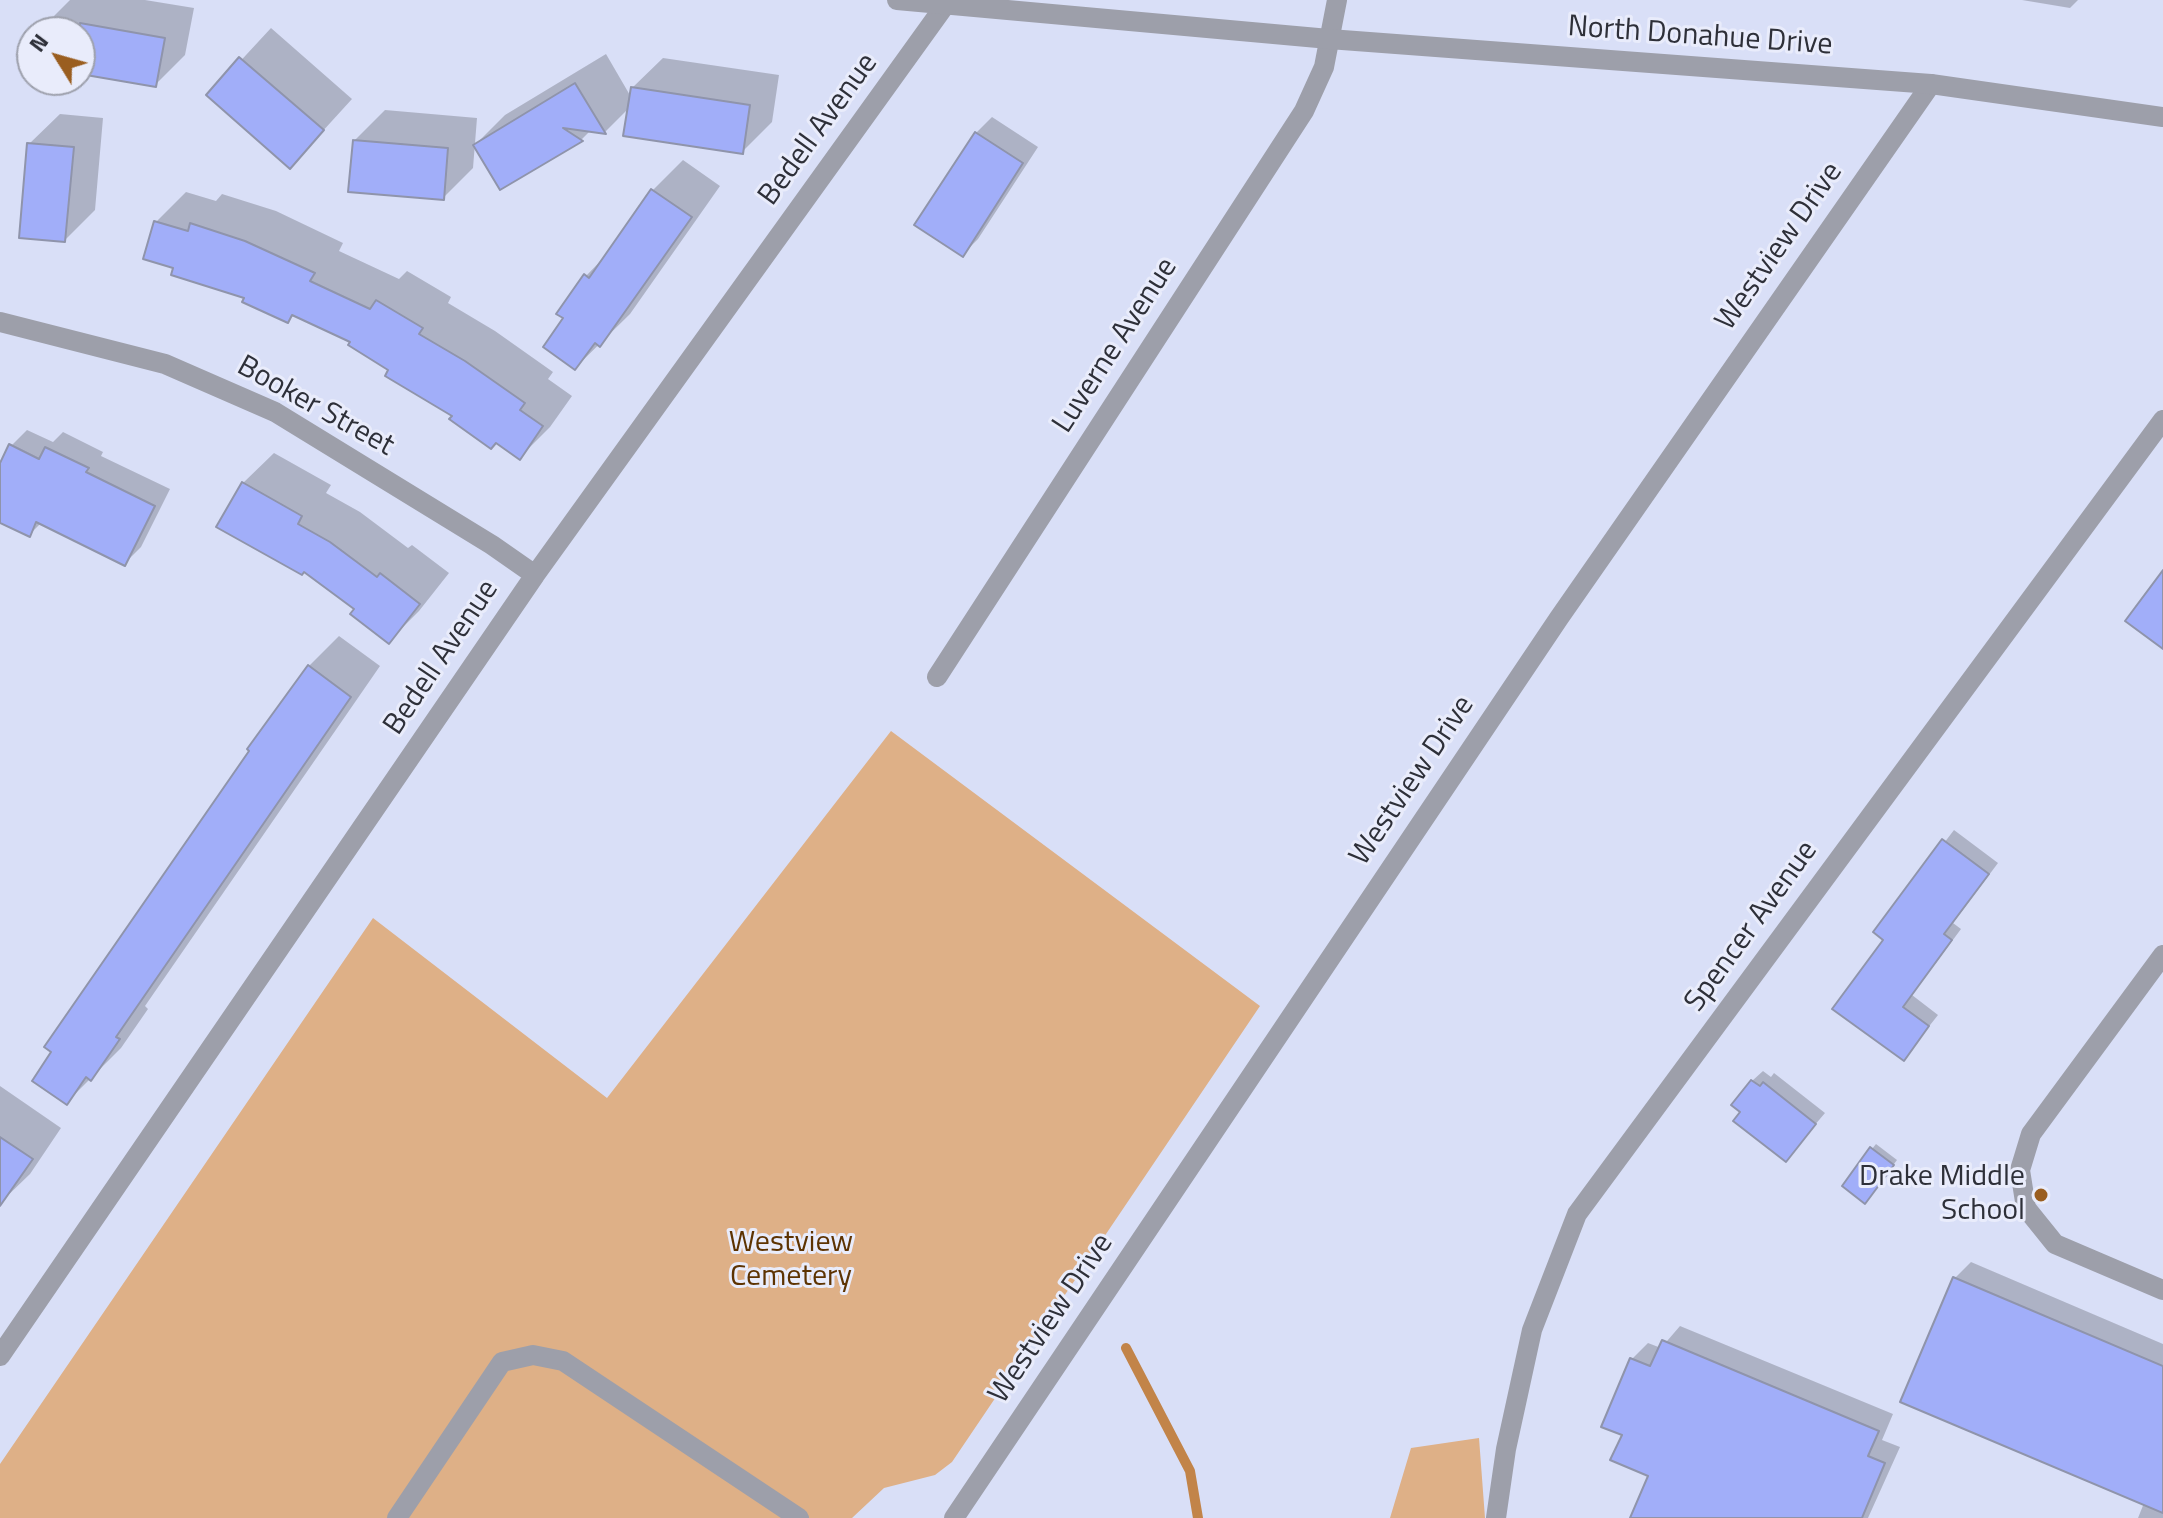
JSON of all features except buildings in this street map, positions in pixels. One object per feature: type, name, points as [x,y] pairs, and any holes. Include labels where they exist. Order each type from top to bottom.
[{"type":"street","name":"North Donahue Drive","points":[[897,0],[1329,39],[1931,84],[2163,117]]},
{"type":"street","name":"Luverne Avenue","points":[[937,677],[1304,111],[1324,67],[1337,0]]},
{"type":"street","name":"Bedell Avenue","points":[[0,1356],[535,575],[946,4]]},
{"type":"street","name":"Westview Drive","points":[[954,1518],[1559,618],[1931,84]]},
{"type":"street","name":"Booker Street","points":[[0,322],[165,364],[275,412],[500,550],[535,575]]},
{"type":"street","name":"Spencer Avenue","points":[[1496,1518],[1506,1449],[1532,1330],[1577,1214],[2163,420]]},
{"type":"street","points":[[2163,955],[2031,1134],[2020,1170],[2026,1208],[2055,1244],[2163,1290]]},
{"type":"street","points":[[397,1518],[502,1362],[533,1355],[563,1361],[774,1511],[799,1518]]},
{"type":"green space","name":"Westview Cemetery","points":[[891,731],[1260,1006],[952,1462],[935,1475],[884,1488],[852,1518],[0,1518],[0,1464],[373,918],[607,1098]]},
{"type":"green space","points":[[1479,1438],[1485,1518],[1390,1518],[1411,1448]]},
{"type":"waterway","points":[[1126,1348],[1190,1471],[1198,1518]]},
{"type":"place","name":"Drake Middle School","points":[[2041,1195]]}]
